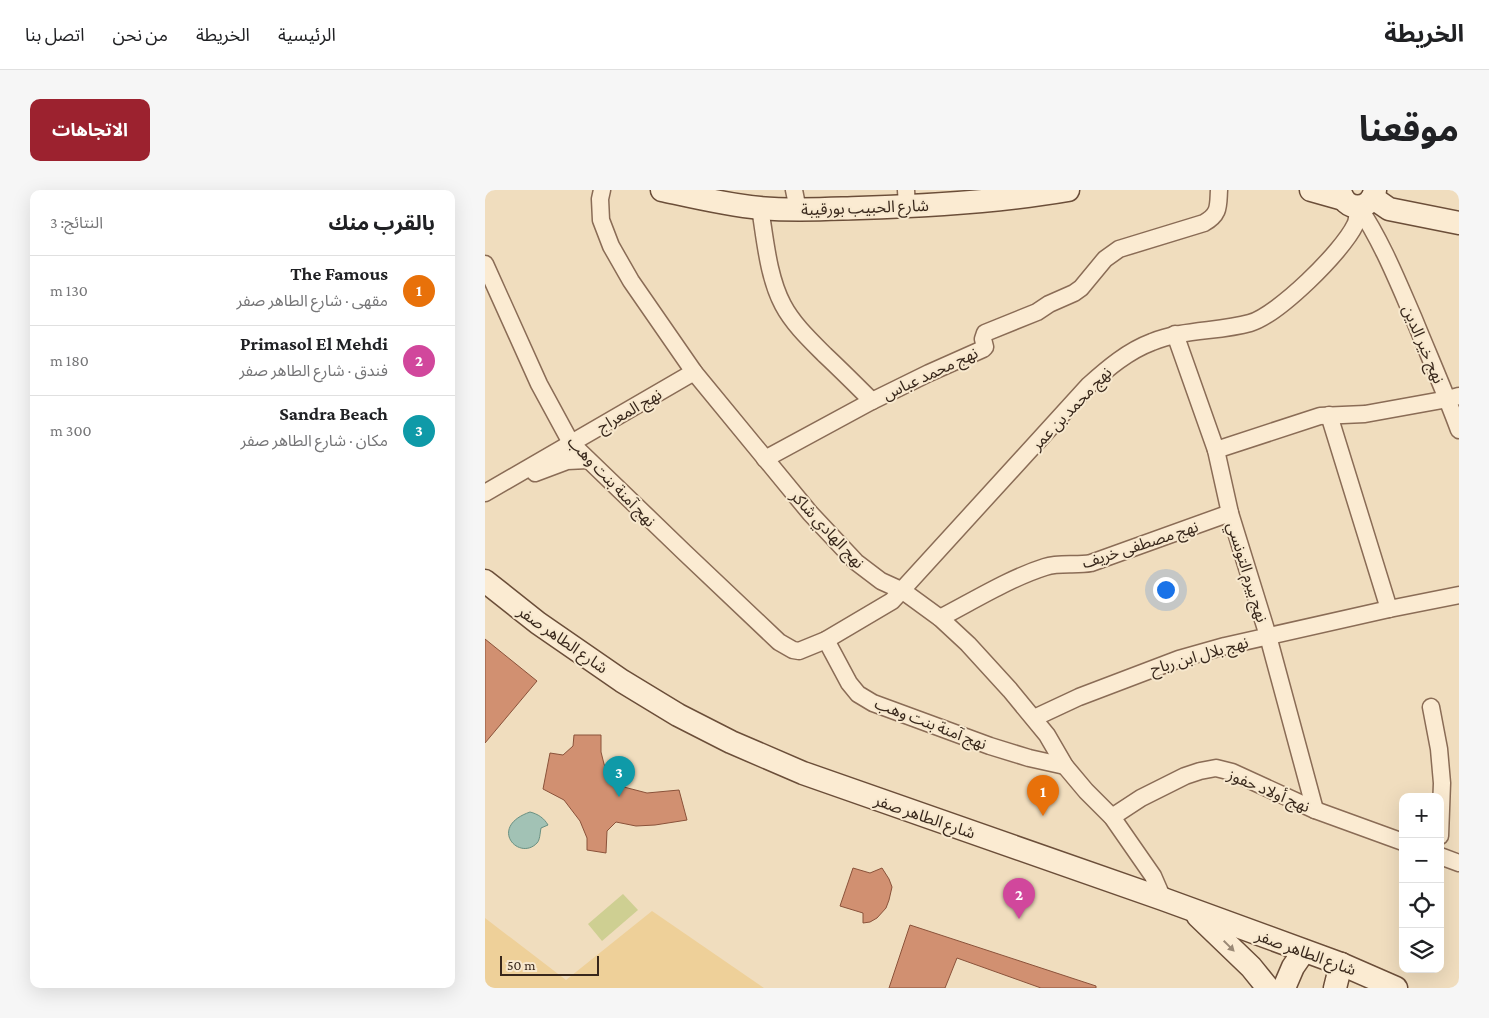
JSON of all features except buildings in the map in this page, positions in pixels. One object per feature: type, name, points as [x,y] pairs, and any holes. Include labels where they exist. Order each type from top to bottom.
[{"type":"main road","name":"شارع الحبيب بورقيبة","points":[[662,190],[760,208],[796,200],[906,198],[970,203],[1067,190]]},
{"type":"main road","points":[[1311,190],[1459,223]]},
{"type":"main road","name":"شارع الطاهر صفر","points":[[485,581],[538,623],[622,681],[679,716],[731,742],[803,773],[1304,950],[1395,988]]},
{"type":"main road","points":[[1194,912],[1251,967],[1268,988]]},
{"type":"main road","points":[[1284,988],[1293,966],[1304,950]]},
{"type":"main road","points":[[1335,988],[1341,964]]},
{"type":"street","name":"نهج الهادي شاكر","points":[[602,190],[599,199],[601,220],[611,246],[631,282],[694,372],[810,513],[856,562],[881,581],[903,591],[940,618],[968,644],[1010,690],[1047,735],[1065,766],[1112,817],[1153,876],[1163,899]]},
{"type":"street","name":"نهج محمد عباس","points":[[765,459],[872,400],[983,349],[985,334],[1037,312],[1049,304],[1074,293],[1081,288],[1105,259],[1119,249],[1130,244],[1205,223],[1210,220],[1217,210],[1219,190]]},
{"type":"street","points":[[1341,245],[1356,238],[1367,204]]},
{"type":"street","name":"نهج محمد بن عمر","points":[[799,651],[826,640],[892,601],[903,591],[1089,385],[1114,363],[1135,350],[1175,334],[1244,324],[1264,317],[1301,288],[1341,245],[1367,204]]},
{"type":"street","name":"نهج خير الدين","points":[[1367,204],[1388,258],[1453,397],[1459,430]]},
{"type":"street","points":[[760,208],[769,259],[783,304],[809,339],[872,400]]},
{"type":"street","name":"نهج آمنة بنت وهب","points":[[485,264],[539,384],[571,443],[779,642],[793,650],[799,651]]},
{"type":"street","name":"نهج بيرم التونسي","points":[[1175,334],[1216,450],[1230,514],[1268,636],[1315,810]]},
{"type":"street","name":"نهج المعراج","points":[[485,493],[694,372]]},
{"type":"street","points":[[1216,450],[1306,420],[1329,415],[1365,414],[1453,397]]},
{"type":"street","points":[[1329,415],[1389,609]]},
{"type":"street","points":[[485,493],[567,461],[588,460]]},
{"type":"street","name":"نهج مصطفى خريف","points":[[940,618],[1023,575],[1046,566],[1091,563],[1230,514]]},
{"type":"street","name":"نهج بلال ابن رباح","points":[[1034,718],[1087,694],[1179,659],[1268,636],[1459,595]]},
{"type":"street","name":"نهج آمنة بنت وهب","points":[[826,640],[849,682],[858,694],[873,702],[990,746],[1029,758],[1065,766]]},
{"type":"street","points":[[1431,706],[1439,749],[1442,793]]},
{"type":"street","name":"نهج أولاد حفوز","points":[[1112,817],[1141,798],[1185,776],[1216,768],[1232,772],[1315,810],[1399,841]]},
{"type":"street","points":[[1444,857],[1459,863]]},
{"type":"green space","points":[[623,894],[638,910],[602,941],[588,924]]},
{"type":"sand","points":[[652,911],[764,988],[485,988],[485,918],[566,980]]},
{"type":"shaded area","points":[[530,812],[541,817],[548,825],[541,828],[537,843],[530,848],[522,848],[511,840],[510,826],[517,818]]},
{"type":"place","name":"Sandra Beach","points":[[619,797]]},
{"type":"place","name":"The Famous","points":[[1043,816]]},
{"type":"place","name":"Primasol El Mehdi","points":[[1019,919]]}]
